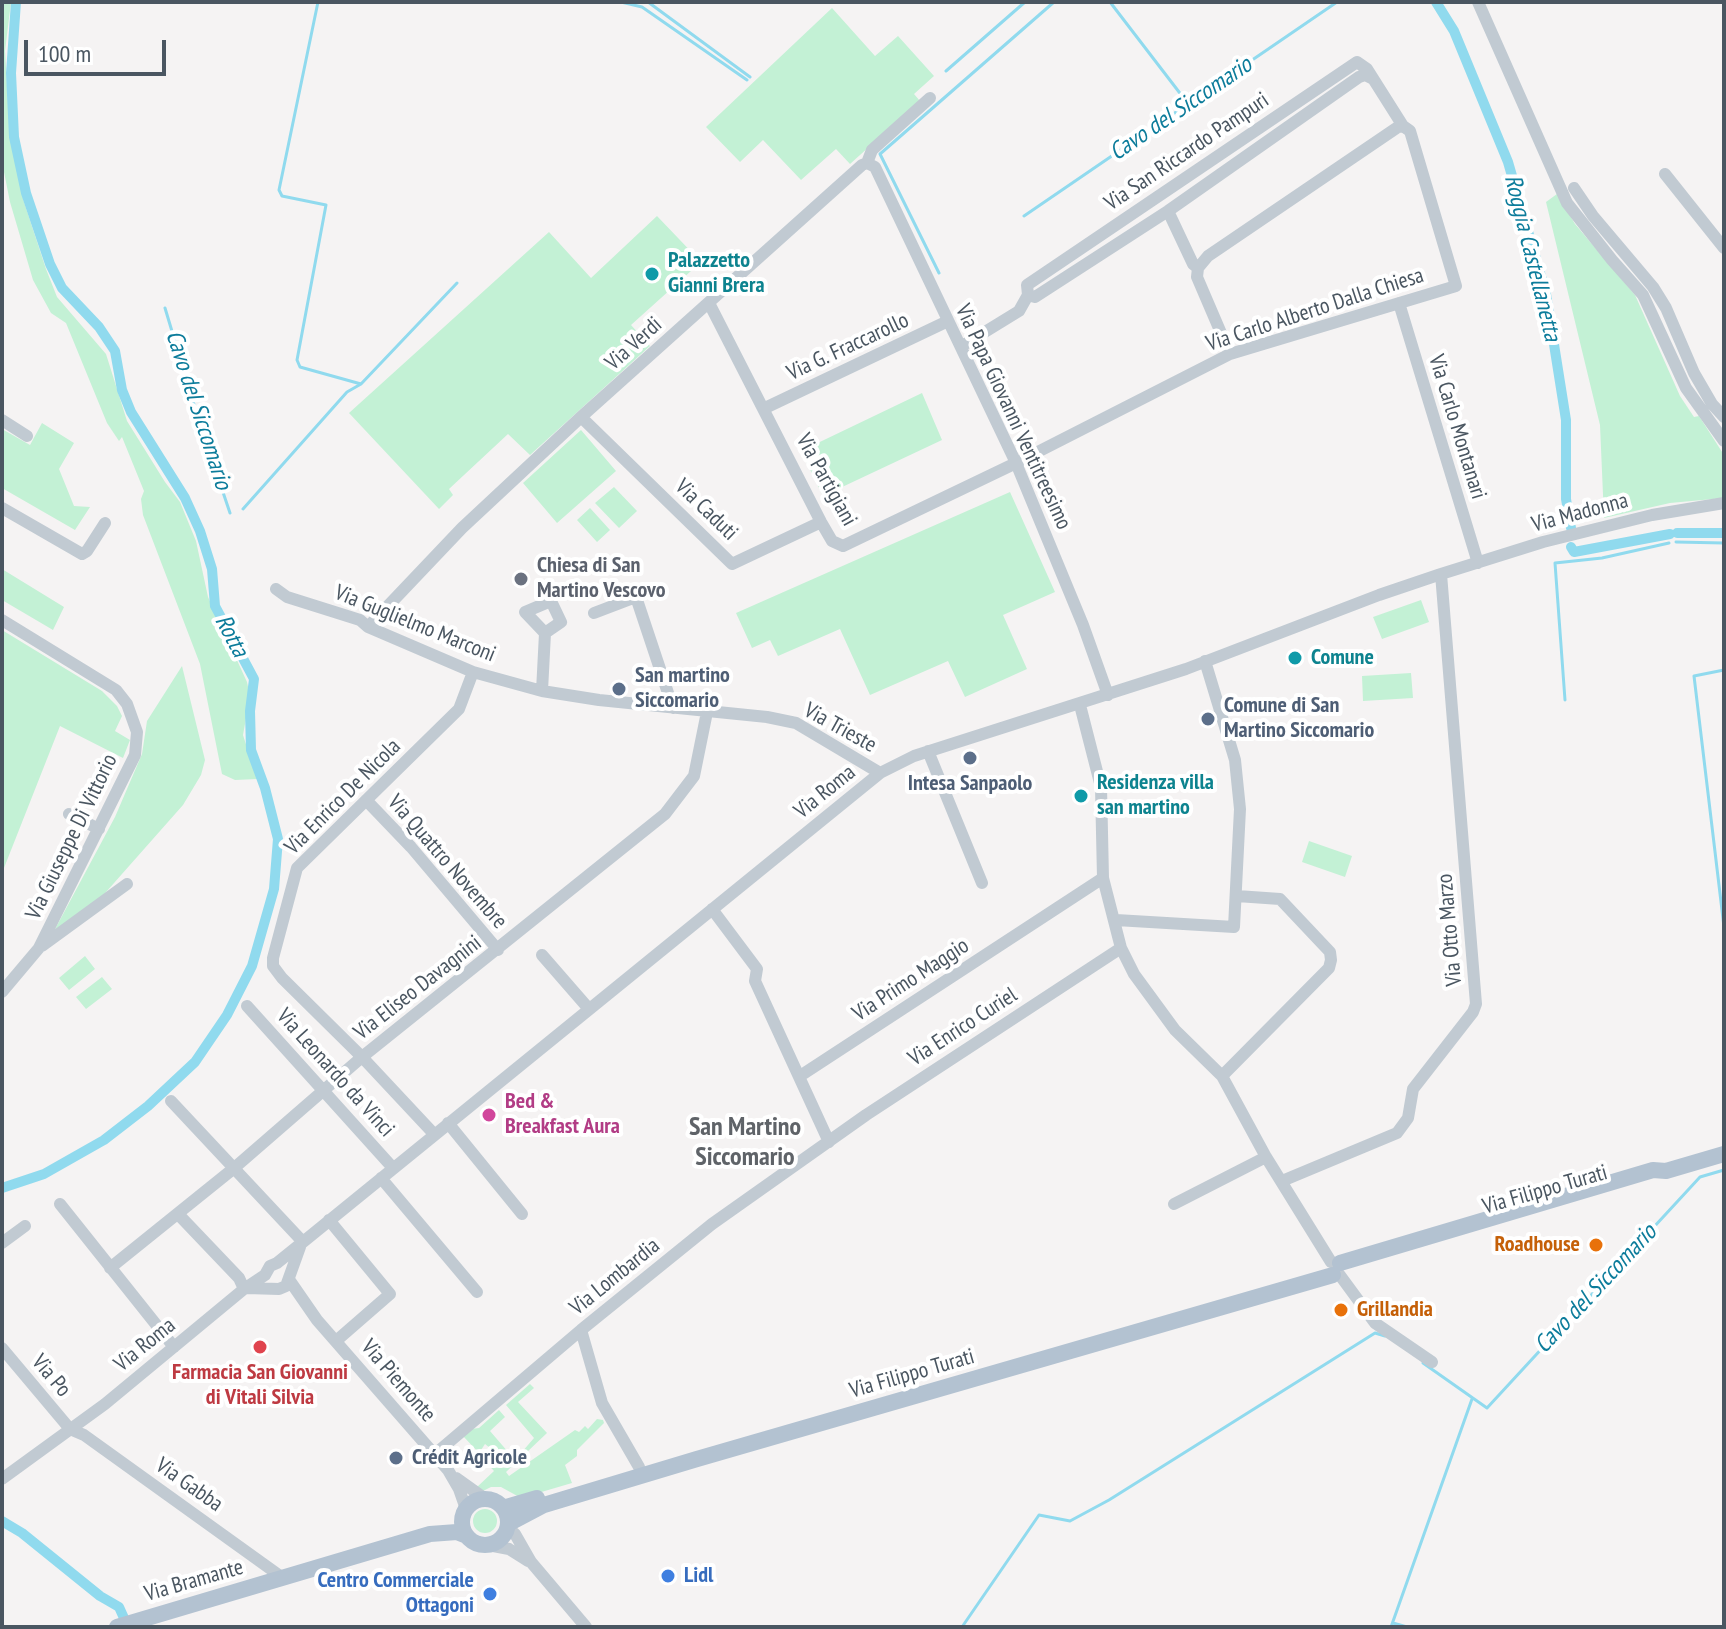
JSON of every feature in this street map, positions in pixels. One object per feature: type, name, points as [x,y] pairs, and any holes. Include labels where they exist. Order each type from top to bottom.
[{"type":"main road","name":"Via Filippo Turati","points":[[506,1520],[639,1467],[1655,1180],[1666,1171],[1724,1154]]},
{"type":"main road","name":"Via Filippo Turati","points":[[506,1520],[544,1505],[1335,1268]]},
{"type":"main road","points":[[430,1534],[484,1498],[493,1500],[506,1520],[501,1539],[488,1545],[473,1542],[462,1527],[464,1512]]},
{"type":"main road","points":[[283,1578],[430,1534],[457,1532],[467,1536]]},
{"type":"main road","name":"Via Bramante","points":[[117,1627],[283,1578]]},
{"type":"street","points":[[1478,2],[1567,203],[1643,295],[1686,388],[1708,418],[1720,427],[1724,441]]},
{"type":"street","name":"Via San Riccardo Pampuri","points":[[962,346],[1019,311],[1028,295],[1027,285],[1357,62],[1367,69],[1373,79]]},
{"type":"street","name":"Via San Riccardo Pampuri","points":[[1028,295],[1035,297],[1164,213],[1359,77],[1365,75],[1373,79]]},
{"type":"street","points":[[1198,268],[1208,256],[1403,126],[1373,79]]},
{"type":"street","name":"Via Verdi","points":[[368,627],[462,528],[581,417],[867,163],[872,150],[930,98]]},
{"type":"street","name":"Via Carlo Alberto Dalla Chiesa","points":[[1016,463],[1230,354],[1456,286],[1410,131],[1403,126]]},
{"type":"street","name":"Via Papa Giovanni Ventitreesimo","points":[[867,163],[875,167],[1016,463],[1083,625],[1108,695]]},
{"type":"street","points":[[1665,174],[1724,248]]},
{"type":"street","points":[[1170,188],[1179,201]]},
{"type":"street","points":[[1574,188],[1593,216],[1653,287],[1666,308],[1694,373],[1712,404],[1724,417]]},
{"type":"street","points":[[1150,201],[1164,213]]},
{"type":"street","name":"Via San Riccardo Pampuri","points":[[1164,213],[1198,268],[1197,277],[1230,354]]},
{"type":"street","name":"Via Partigiani","points":[[709,303],[832,541],[843,546],[1016,463]]},
{"type":"street","name":"Via Carlo Montanari","points":[[1399,303],[1478,563]]},
{"type":"street","name":"Via G. Fraccarollo","points":[[765,408],[948,321]]},
{"type":"street","points":[[1708,418],[1712,404]]},
{"type":"street","name":"Via Caduti","points":[[581,417],[732,564],[821,522]]},
{"type":"street","points":[[2,420],[27,436]]},
{"type":"street","points":[[1693,508],[1724,503]]},
{"type":"street","points":[[2,508],[82,554],[105,523]]},
{"type":"street","points":[[1693,508],[1724,510]]},
{"type":"street","name":"Via Madonna","points":[[1478,563],[1543,542],[1693,508]]},
{"type":"street","name":"Via Roma","points":[[2,1479],[265,1275],[267,1268],[880,773],[928,751],[1080,705],[1371,598],[1478,563]]},
{"type":"street","name":"Via Otto Marzo","points":[[1282,1181],[1397,1133],[1408,1118],[1413,1089],[1476,1004],[1441,574]]},
{"type":"street","name":"Via Guglielmo Marconi","points":[[276,589],[287,597],[360,620],[368,627],[473,672],[542,691]]},
{"type":"street","points":[[594,613],[636,597],[673,708]]},
{"type":"street","name":"Via Giuseppe Di Vittorio","points":[[2,620],[116,690],[127,704],[137,732],[135,755],[39,948],[2,992]]},
{"type":"street","points":[[542,691],[545,633]]},
{"type":"street","points":[[1116,920],[1234,927],[1240,809],[1235,760],[1205,661]]},
{"type":"street","name":"Via Enrico De Nicola","points":[[362,1057],[273,966],[282,917],[297,868],[459,709],[473,672]]},
{"type":"street","name":"Via Trieste","points":[[542,691],[796,723],[880,773]]},
{"type":"street","points":[[1080,705],[1101,787],[1103,878],[1121,948],[1134,974],[1175,1030],[1222,1076],[1266,1157],[1335,1268],[1375,1323],[1432,1362]]},
{"type":"street","name":"Via Eliseo Davagnini","points":[[110,1268],[233,1169],[362,1057],[665,814],[694,776],[707,712]]},
{"type":"street","points":[[928,751],[982,883]]},
{"type":"street","name":"Via Quattro Novembre","points":[[366,800],[411,847],[498,950]]},
{"type":"street","points":[[69,814],[99,829]]},
{"type":"street","name":"Via Primo Maggio","points":[[800,1076],[1103,878]]},
{"type":"street","name":"Via Giuseppe Di Vittorio","points":[[39,948],[127,884]]},
{"type":"street","points":[[1222,1076],[1329,968],[1331,960],[1330,952],[1280,899],[1237,896]]},
{"type":"street","points":[[712,909],[757,969],[755,981],[829,1142]]},
{"type":"street","name":"Via Enrico Curiel","points":[[829,1142],[935,1068],[1121,948]]},
{"type":"street","points":[[542,955],[589,1009]]},
{"type":"street","name":"Via Leonardo da Vinci","points":[[247,1006],[393,1168]]},
{"type":"street","points":[[362,1057],[434,1134]]},
{"type":"street","points":[[171,1101],[303,1242]]},
{"type":"street","points":[[448,1123],[522,1214]]},
{"type":"street","name":"Via Lombardia","points":[[435,1454],[712,1224],[829,1142]]},
{"type":"street","points":[[1174,1204],[1266,1157]]},
{"type":"street","points":[[381,1178],[477,1292]]},
{"type":"street","points":[[60,1204],[174,1347]]},
{"type":"street","points":[[178,1214],[239,1278],[244,1289],[283,1282]]},
{"type":"street","points":[[329,1220],[390,1294],[336,1341]]},
{"type":"street","points":[[2,1243],[25,1226]]},
{"type":"street","name":"Via Roma","points":[[283,1282],[303,1242]]},
{"type":"street","points":[[277,1263],[285,1265],[283,1282]]},
{"type":"street","points":[[265,1275],[267,1284],[283,1282]]},
{"type":"street","name":"Via Piemonte","points":[[283,1282],[448,1470],[459,1489],[464,1512]]},
{"type":"street","points":[[581,1330],[602,1403],[639,1467]]},
{"type":"street","name":"Via Po","points":[[2,1348],[70,1429]]},
{"type":"street","name":"Via Gabba","points":[[70,1429],[84,1435],[283,1578]]},
{"type":"street","name":"Via Piemonte","points":[[448,1470],[484,1498]]},
{"type":"street","points":[[506,1520],[531,1562],[586,1627]]},
{"type":"street","points":[[488,1545],[509,1549],[531,1562]]},
{"type":"green space","points":[[2,2],[11,2],[5,51],[10,136],[24,202],[57,297],[106,354],[127,421],[180,502],[196,541],[208,597],[247,682],[250,696],[243,735],[257,779],[235,780],[222,774],[200,664],[143,515],[141,499],[144,491],[122,437],[119,441],[107,423],[66,323],[51,313],[33,280],[10,202],[2,162]]},
{"type":"green space","points":[[832,8],[875,56],[898,36],[934,76],[914,94],[920,101],[850,164],[836,149],[801,180],[763,140],[740,162],[706,127]]},
{"type":"green space","points":[[1557,194],[1575,224],[1635,295],[1680,396],[1694,417],[1699,416],[1724,455],[1724,498],[1670,503],[1604,518],[1600,425],[1546,202]]},
{"type":"green space","points":[[657,216],[701,262],[631,325],[650,346],[530,455],[508,434],[449,489],[453,495],[439,509],[349,413],[549,232],[591,278]]},
{"type":"green space","points":[[922,393],[942,440],[823,496],[801,451]]},
{"type":"green space","points":[[42,423],[74,443],[59,469],[74,506],[90,507],[75,530],[2,488],[2,429],[30,445]]},
{"type":"green space","points":[[581,430],[616,471],[557,523],[523,483]]},
{"type":"green space","points":[[614,487],[637,511],[619,528],[595,503]]},
{"type":"green space","points":[[1010,492],[1055,592],[1003,615],[1027,669],[965,697],[948,661],[870,695],[840,629],[778,656],[770,640],[752,648],[736,613]]},
{"type":"green space","points":[[590,508],[610,530],[597,542],[577,520]]},
{"type":"green space","points":[[2,569],[64,607],[53,630],[2,600]]},
{"type":"green space","points":[[1421,600],[1429,622],[1382,639],[1373,617]]},
{"type":"green space","points":[[2,630],[102,691],[122,716],[115,731],[130,740],[123,758],[60,726],[2,873]]},
{"type":"green space","points":[[182,666],[205,760],[201,775],[183,805],[99,900],[54,931],[115,817],[142,754],[147,721]]},
{"type":"green space","points":[[1411,673],[1413,698],[1363,701],[1362,676]]},
{"type":"green space","points":[[1309,841],[1352,856],[1345,877],[1302,862]]},
{"type":"green space","points":[[85,956],[95,969],[69,990],[59,978]]},
{"type":"green space","points":[[102,977],[112,989],[86,1009],[76,997]]},
{"type":"green space","points":[[530,1384],[534,1388],[518,1402],[547,1433],[506,1472],[509,1476],[575,1430],[579,1432],[585,1426],[588,1429],[597,1419],[604,1423],[577,1450],[577,1456],[565,1465],[572,1483],[521,1498],[501,1487],[491,1487],[481,1492],[476,1488],[494,1471],[483,1459],[490,1448],[485,1444],[479,1453],[463,1436],[471,1429],[479,1428],[499,1410],[505,1417],[490,1431],[515,1460],[534,1438],[506,1405]]},
{"type":"green space","points":[[485,1509],[493,1513],[497,1521],[493,1529],[485,1533],[477,1529],[473,1521],[477,1513]]},
{"type":"waterway","name":"Rotta","points":[[2,1188],[44,1174],[104,1140],[148,1106],[195,1062],[227,1015],[252,966],[274,889],[278,839],[251,750],[250,711],[254,679],[215,606],[212,569],[200,531],[185,498],[131,412],[122,390],[115,351],[99,327],[62,288],[50,264],[26,193],[14,137],[11,73],[16,2]]},
{"type":"waterway","name":"Cavo del Siccomario","points":[[318,2],[279,190],[282,196],[326,205],[297,360],[300,367],[361,384]]},
{"type":"waterway","name":"Cavo del Siccomario","points":[[621,2],[642,7],[747,80]]},
{"type":"waterway","name":"Cavo del Siccomario","points":[[648,2],[750,77]]},
{"type":"waterway","points":[[946,71],[1025,2]]},
{"type":"waterway","points":[[939,273],[880,154],[1054,2]]},
{"type":"waterway","points":[[1110,2],[1189,105]]},
{"type":"waterway","name":"Cavo del Siccomario","points":[[1024,216],[1337,2]]},
{"type":"waterway","name":"Roggia Castellanetta","points":[[1436,2],[1454,31],[1508,162],[1546,294],[1566,420],[1566,499],[1571,528]]},
{"type":"waterway","name":"Cavo del Siccomario","points":[[243,509],[347,392],[361,384],[457,283]]},
{"type":"waterway","name":"Cavo del Siccomario","points":[[165,308],[230,513]]},
{"type":"waterway","name":"Roggia Castellanetta","points":[[1677,533],[1724,533]]},
{"type":"waterway","name":"Roggia Castellanetta","points":[[1571,547],[1574,552],[1670,534]]},
{"type":"waterway","name":"Cavo del Siccomario","points":[[1676,542],[1724,543]]},
{"type":"waterway","name":"Cavo del Siccomario","points":[[1565,700],[1555,563],[1602,558],[1669,543]]},
{"type":"waterway","name":"Cavo del Siccomario","points":[[1724,670],[1694,676],[1724,927]]},
{"type":"waterway","name":"Cavo del Siccomario","points":[[1423,1363],[1487,1408],[1700,1177],[1724,1170]]},
{"type":"waterway","points":[[962,1627],[1039,1515],[1070,1521],[1109,1500],[1375,1333],[1385,1336]]},
{"type":"waterway","points":[[1391,1627],[1472,1399]]},
{"type":"waterway","points":[[2,1521],[119,1607],[128,1627]]},
{"type":"waterway","points":[[1393,1623],[1407,1627]]},
{"type":"place","name":"Palazzetto Gianni Brera","points":[[652,274]]},
{"type":"place","name":"Chiesa di San Martino Vescovo","points":[[521,579]]},
{"type":"place","name":"Comune","points":[[1295,658]]},
{"type":"place","name":"San martino Siccomario","points":[[619,689]]},
{"type":"place","name":"Comune di San Martino Siccomario","points":[[1208,719]]},
{"type":"place","name":"Intesa Sanpaolo","points":[[970,758]]},
{"type":"place","name":"Residenza villa san martino","points":[[1081,796]]},
{"type":"place","name":"Bed & Breakfast Aura","points":[[489,1115]]},
{"type":"place","name":"Roadhouse","points":[[1596,1245]]},
{"type":"place","name":"Grillandia","points":[[1341,1310]]},
{"type":"place","name":"Farmacia San Giovanni di Vitali Silvia","points":[[260,1347]]},
{"type":"place","name":"Crédit Agricole","points":[[396,1458]]},
{"type":"place","name":"Lidl","points":[[668,1576]]},
{"type":"place","name":"Centro Commerciale Ottagoni","points":[[490,1594]]},
{"type":"district","name":"San Martino Siccomario","points":[[745,1143]]}]
